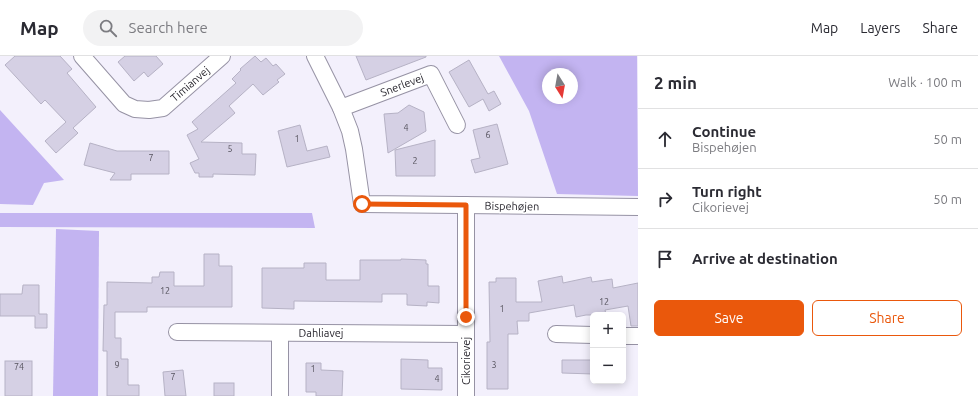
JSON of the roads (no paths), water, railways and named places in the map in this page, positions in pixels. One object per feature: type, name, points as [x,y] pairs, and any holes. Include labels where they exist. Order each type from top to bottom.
[{"type":"street","name":"Timianvej","points":[[82,56],[124,104],[135,109],[149,110],[163,108],[222,56]]},
{"type":"street","points":[[315,56],[341,108]]},
{"type":"street","name":"Snerlevej","points":[[341,108],[432,74],[457,125]]},
{"type":"street","name":"Bispehøjen","points":[[341,108],[350,131],[354,149],[362,204],[638,207]]},
{"type":"street","name":"Cikorievej","points":[[466,205],[466,396]]},
{"type":"street","name":"Dahliavej","points":[[177,332],[465,334]]},
{"type":"street","points":[[280,333],[280,396]]},
{"type":"street","points":[[556,334],[590,335]]},
{"type":"street","points":[[626,336],[638,336]]}]
